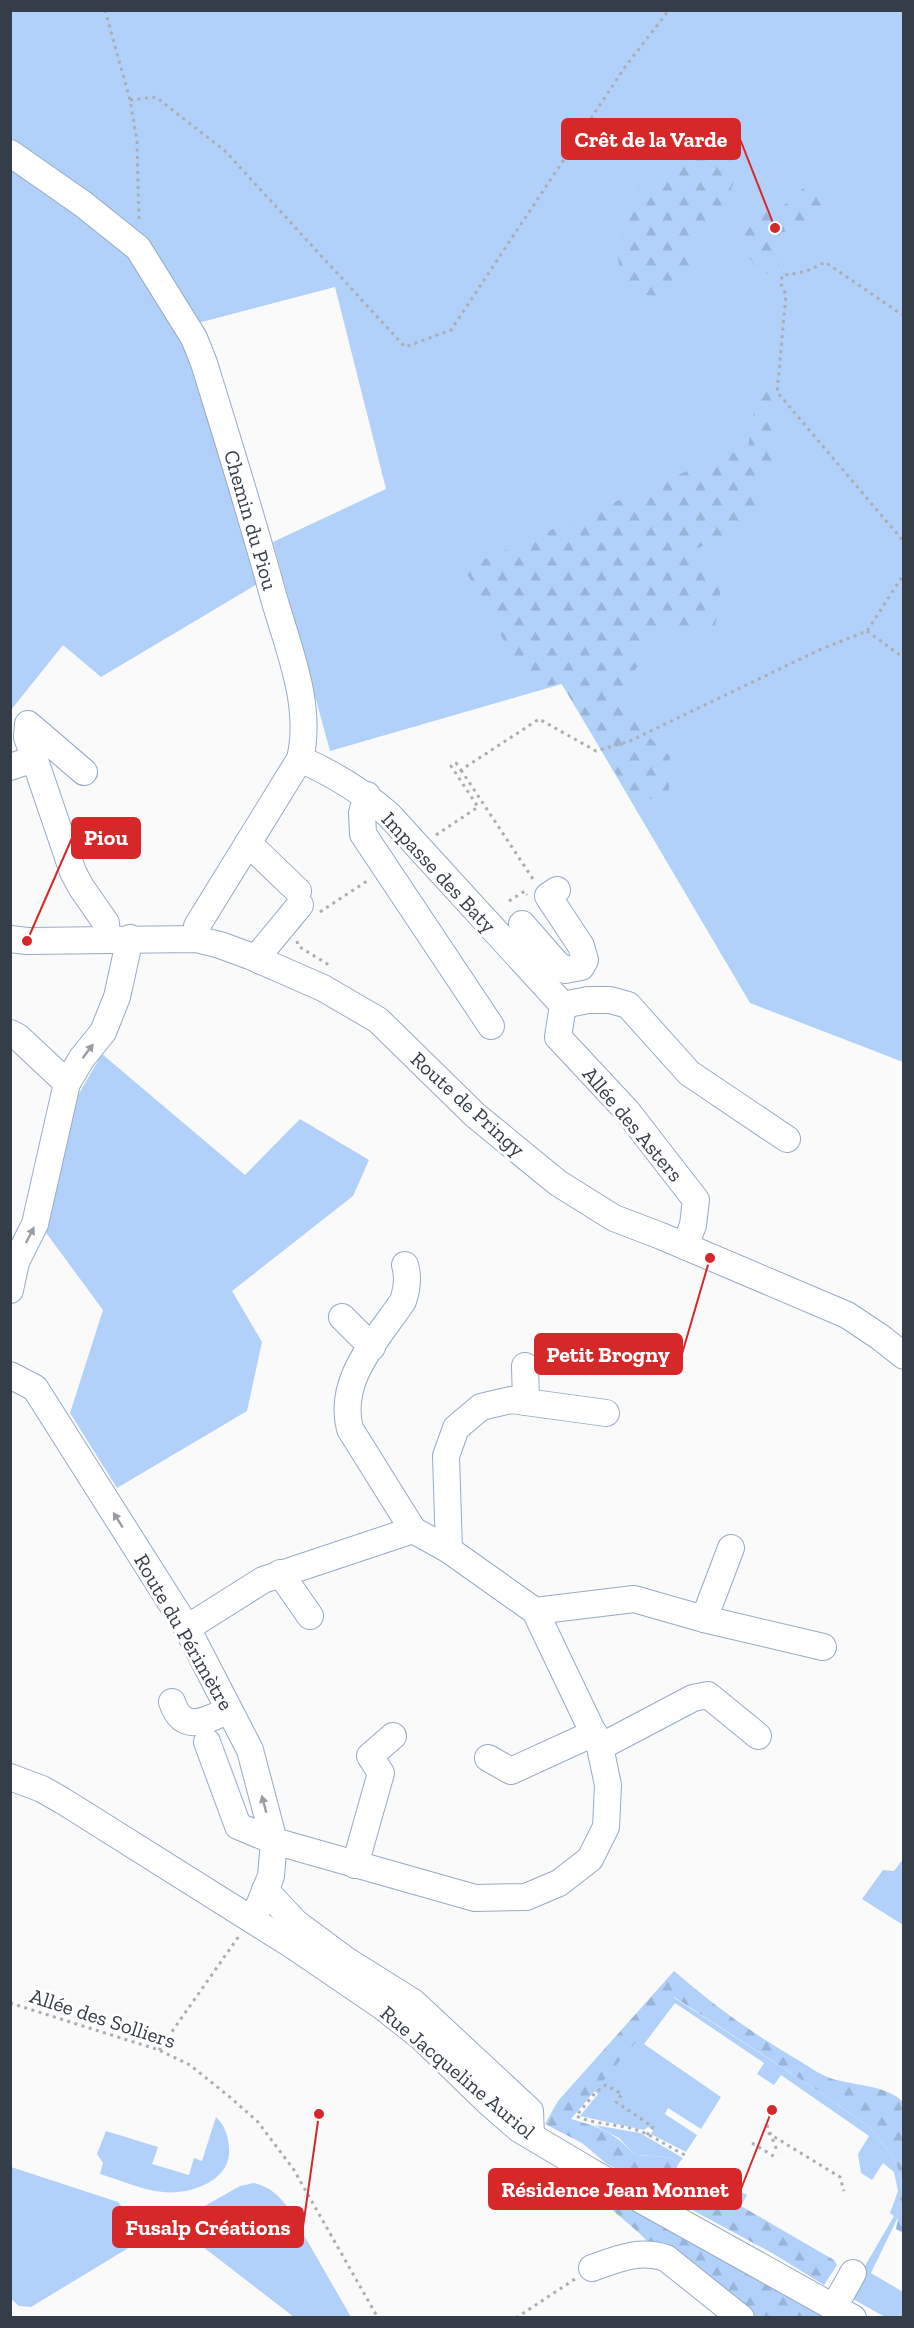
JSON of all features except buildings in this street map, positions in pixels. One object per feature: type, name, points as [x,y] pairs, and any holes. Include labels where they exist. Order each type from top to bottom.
[{"type":"street","name":"Chemin du Piou","points":[[10,153],[83,204],[138,248],[194,338],[204,363],[256,534],[297,681],[303,707],[305,739],[300,759],[198,926],[196,939]]},
{"type":"street","points":[[10,1290],[16,1262],[35,1224],[67,1083],[82,1058],[103,1032],[117,997],[118,939],[81,887],[22,763],[28,724],[84,772]]},
{"type":"street","name":"Impasse des Baty","points":[[300,759],[367,795],[389,815],[563,1005]]},
{"type":"street","points":[[367,795],[362,813],[363,834],[491,1026]]},
{"type":"street","points":[[248,843],[308,907],[262,951],[261,961]]},
{"type":"street","points":[[522,924],[565,970],[581,967],[585,960],[581,946],[548,896],[549,890]]},
{"type":"street","name":"Route de Pringy","points":[[10,939],[27,941],[196,939],[220,945],[323,988],[378,1020],[475,1115],[558,1183],[614,1218],[847,1315],[903,1356]]},
{"type":"street","points":[[563,1005],[610,999],[628,1005],[689,1073],[787,1139]]},
{"type":"street","name":"Allée des Asters","points":[[563,1005],[558,1037],[627,1111],[696,1200],[693,1225],[685,1246]]},
{"type":"street","points":[[10,1033],[18,1036],[67,1083]]},
{"type":"street","points":[[207,1742],[238,1826],[274,1841],[475,1898],[525,1898],[559,1883],[590,1859],[606,1827],[608,1785],[597,1740],[535,1611],[449,1550],[413,1530],[350,1429],[347,1416],[349,1386],[356,1370],[403,1301],[407,1273],[405,1265]]},
{"type":"street","points":[[342,1317],[372,1347]]},
{"type":"street","points":[[525,1366],[526,1402]]},
{"type":"street","name":"Route du Périmètre","points":[[10,1376],[35,1388],[187,1628],[250,1750],[274,1841],[271,1876],[251,1919]]},
{"type":"street","points":[[449,1550],[446,1456],[456,1428],[481,1407],[511,1400],[606,1413]]},
{"type":"street","points":[[187,1628],[262,1580],[413,1530]]},
{"type":"street","points":[[704,1619],[730,1548]]},
{"type":"street","points":[[280,1573],[310,1616]]},
{"type":"street","points":[[535,1611],[634,1599],[704,1619],[823,1647]]},
{"type":"street","points":[[488,1758],[511,1771],[597,1740],[693,1698],[708,1695],[758,1736]]},
{"type":"street","points":[[172,1702],[176,1715],[184,1722],[195,1723],[229,1710]]},
{"type":"street","points":[[355,1865],[381,1773],[370,1756],[393,1736]]},
{"type":"street","name":"Rue Jacqueline Auriol","points":[[10,1777],[42,1789],[63,1801],[251,1919],[401,2021],[500,2113],[531,2136],[843,2312]]},
{"type":"street","points":[[265,1890],[296,1923],[346,1960],[413,2002],[457,2041],[530,2111],[531,2136]]},
{"type":"street","points":[[592,2268],[632,2255],[655,2254],[666,2258],[741,2318]]},
{"type":"street","points":[[843,2312],[853,2273]]},
{"type":"path","points":[[105,10],[130,100],[139,162],[138,248]]},
{"type":"path","points":[[130,100],[156,97],[225,151],[405,347],[451,330],[625,67],[669,10]]},
{"type":"path","points":[[903,316],[825,262],[798,274],[782,275],[781,284],[786,295],[777,392],[903,542]]},
{"type":"path","points":[[462,770],[540,719],[596,751],[630,741],[819,650],[867,631],[903,574]]},
{"type":"path","points":[[867,631],[903,658]]},
{"type":"path","points":[[429,840],[478,807],[451,766],[456,763],[549,890]]},
{"type":"path","points":[[509,901],[525,891],[529,897]]},
{"type":"path","points":[[327,908],[350,892]]},
{"type":"path","points":[[295,936],[298,946],[338,971]]},
{"type":"path","points":[[159,2049],[251,1919]]},
{"type":"path","name":"Allée des Solliers","points":[[10,2003],[159,2049],[190,2065],[258,2121],[294,2170],[378,2318]]},
{"type":"path","points":[[647,2135],[653,2127],[616,2102],[622,2094],[606,2085],[596,2092],[576,2116],[586,2121],[627,2128],[647,2135],[685,2155]]},
{"type":"path","points":[[752,2143],[776,2155],[767,2125]]},
{"type":"path","points":[[768,2133],[840,2176],[844,2191]]},
{"type":"path","points":[[516,2318],[592,2268]]},
{"type":"green space","points":[[11,11],[903,11],[903,1062],[750,1003],[562,684],[330,751],[273,542],[386,489],[335,287],[194,324],[259,583],[101,677],[63,645],[11,710]]},
{"type":"green space","points":[[691,124],[707,130],[738,170],[727,201],[696,233],[688,283],[661,297],[626,292],[617,255],[624,227],[639,189],[661,178],[669,171],[679,156]]},
{"type":"green space","points":[[808,184],[823,192],[820,222],[780,233],[781,254],[777,276],[758,271],[740,242],[747,218],[752,214],[783,206]]},
{"type":"green space","points":[[758,386],[770,388],[778,466],[758,477],[762,522],[693,550],[722,579],[715,628],[661,632],[621,691],[642,731],[670,756],[669,792],[635,805],[561,683],[531,690],[464,568],[677,475],[748,447]]},
{"type":"green space","points":[[102,1054],[245,1175],[300,1119],[369,1160],[353,1196],[232,1291],[262,1342],[247,1411],[117,1488],[70,1413],[103,1310],[44,1230],[74,1102]]},
{"type":"green space","points":[[903,1859],[903,1925],[862,1899],[883,1870],[894,1871]]},
{"type":"green space","points":[[674,1971],[733,2018],[818,2072],[839,2081],[888,2092],[904,2103],[903,2233],[896,2229],[897,2207],[902,2193],[901,2177],[893,2156],[868,2126],[674,1997],[571,2119],[606,2131],[635,2155],[675,2160],[679,2163],[676,2169],[719,2196],[733,2191],[747,2195],[741,2206],[834,2260],[837,2265],[824,2285],[772,2253],[607,2164],[582,2143],[545,2124],[558,2101]]},
{"type":"green space","points":[[673,1997],[820,2092],[868,2126],[893,2156],[901,2177],[902,2193],[897,2207],[898,2217],[871,2273],[903,2292],[903,2317],[885,2317],[851,2298],[862,2271],[894,2216],[890,2213],[898,2191],[894,2172],[883,2163],[872,2180],[861,2173],[858,2154],[869,2136],[781,2075],[774,2085],[757,2074],[764,2063],[675,2003],[644,2044],[721,2097],[701,2129],[668,2108],[665,2114],[697,2135],[686,2152],[651,2134],[653,2130],[648,2127],[644,2130],[580,2116],[598,2094],[594,2091]]},
{"type":"green space","points":[[216,2117],[227,2134],[229,2155],[221,2173],[204,2185],[183,2191],[163,2192],[100,2174],[103,2163],[97,2154],[106,2131],[158,2147],[152,2164],[189,2175],[194,2158],[202,2161]]},
{"type":"green space","points":[[594,2125],[640,2133],[683,2158],[679,2163],[664,2157],[635,2155],[619,2138]]},
{"type":"green space","points":[[11,2167],[118,2202],[131,2218],[136,2230],[135,2244],[31,2307],[19,2306],[11,2299]]},
{"type":"green space","points":[[254,2183],[274,2193],[289,2209],[351,2317],[294,2317],[189,2234],[194,2212],[240,2186]]},
{"type":"green space","points":[[586,2187],[625,2204],[828,2317],[748,2317],[673,2266]]},
{"type":"place","name":"Crêt de la Varde","points":[[775,228]]},
{"type":"place","name":"Piou","points":[[27,941]]},
{"type":"place","name":"Petit Brogny","points":[[710,1258]]},
{"type":"place","name":"Résidence Jean Monnet","points":[[772,2110]]},
{"type":"place","name":"Fusalp Créations","points":[[319,2114]]}]
